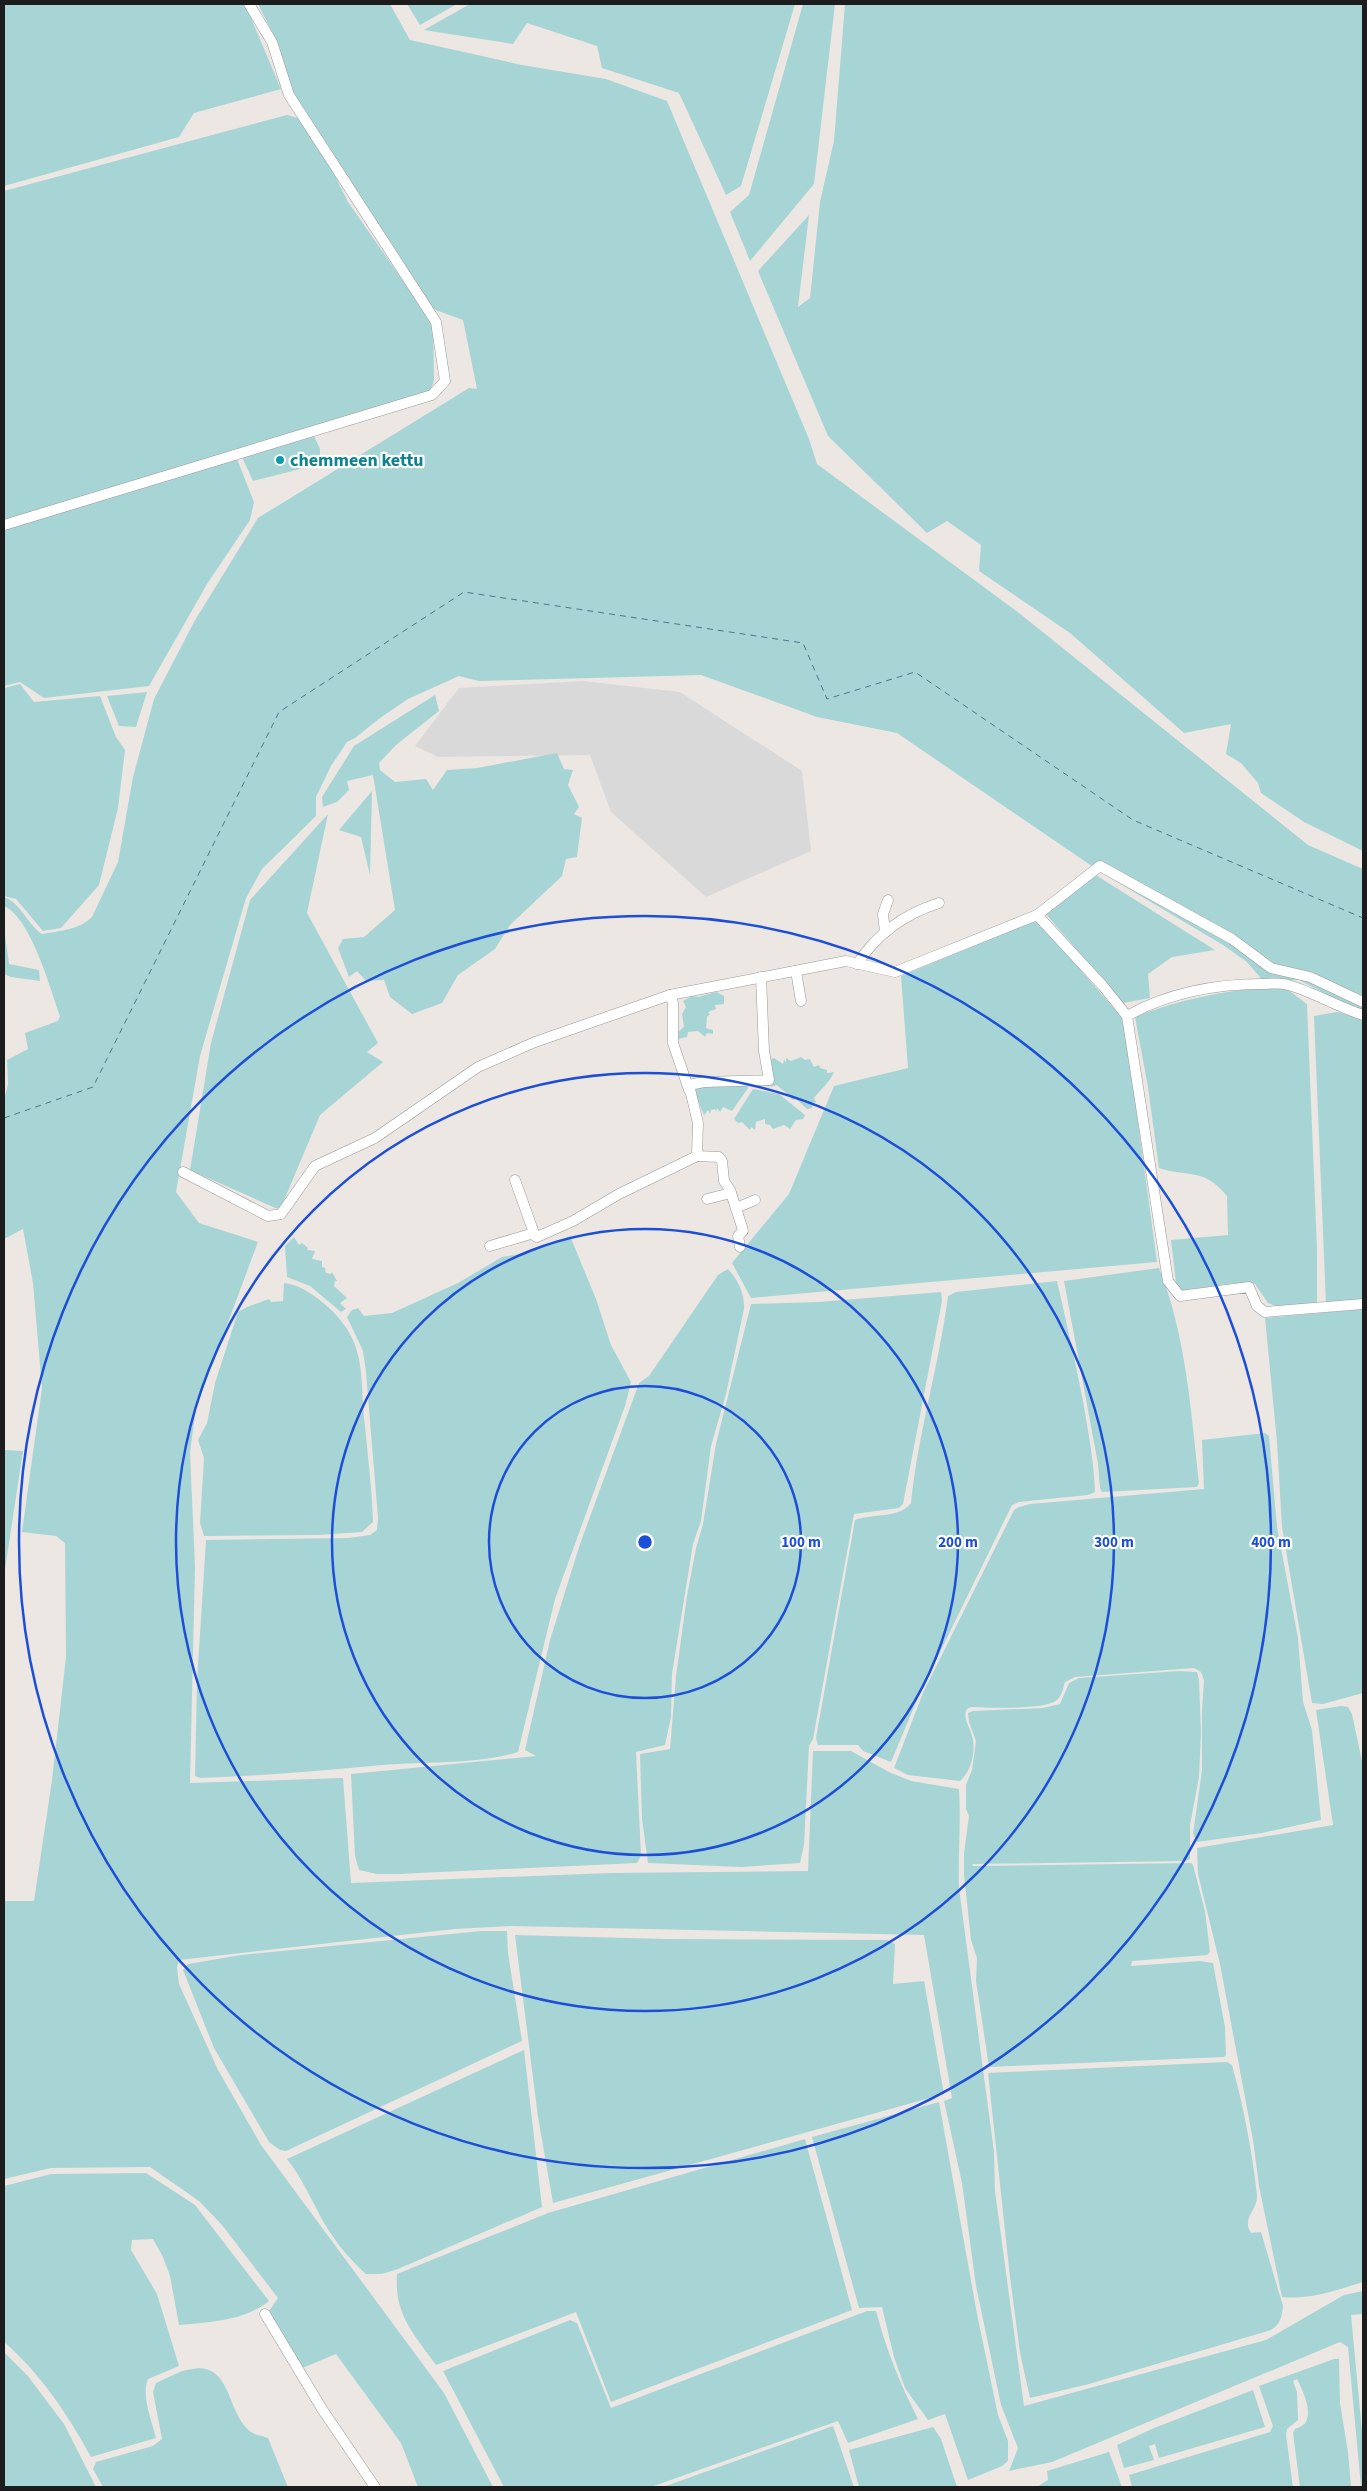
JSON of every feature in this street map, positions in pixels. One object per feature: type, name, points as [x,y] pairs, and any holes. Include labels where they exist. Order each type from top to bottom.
[{"type":"street","points":[[4,525],[432,395],[444,381],[436,322],[289,96],[272,42],[249,4]]},
{"type":"street","points":[[183,1172],[268,1216],[281,1214],[316,1166],[375,1138],[478,1067],[535,1042],[670,995],[846,961],[895,972],[1037,915],[1100,866],[1232,938],[1271,968],[1310,977],[1363,1002]]},
{"type":"street","points":[[885,932],[884,914],[888,900]]},
{"type":"street","points":[[857,964],[895,923],[938,903]]},
{"type":"street","points":[[1037,915],[1103,986],[1128,1016],[1168,1281],[1180,1296],[1248,1287],[1257,1306],[1266,1312],[1363,1304]]},
{"type":"street","points":[[796,971],[801,1001]]},
{"type":"street","points":[[689,1090],[689,1085],[694,1083],[769,1080],[764,1051],[761,978]]},
{"type":"street","points":[[1128,1016],[1139,1010],[1201,989],[1225,984],[1286,984],[1363,1015]]},
{"type":"street","points":[[670,995],[673,1003],[673,1043],[698,1123],[697,1156]]},
{"type":"street","points":[[515,1180],[537,1237],[573,1221],[619,1194],[697,1156],[719,1157],[722,1161],[724,1181],[731,1193],[742,1231],[738,1236],[740,1247]]},
{"type":"street","points":[[707,1199],[731,1193]]},
{"type":"street","points":[[736,1208],[755,1200]]},
{"type":"street","points":[[490,1246],[534,1233]]},
{"type":"street","points":[[265,2314],[322,2409],[375,2487]]},
{"type":"shaded area","points":[[583,681],[680,692],[802,771],[811,851],[706,897],[611,812],[590,755],[438,757],[415,746],[459,688]]},
{"type":"water","points":[[4,4],[245,4],[281,89],[194,113],[179,137],[4,186]]},
{"type":"water","points":[[258,4],[390,4],[410,40],[522,65],[606,79],[667,101],[809,439],[817,464],[1019,613],[1308,845],[1363,869],[1363,1011],[1351,1007],[1299,980],[1264,982],[1247,962],[1223,945],[1102,873],[897,733],[817,717],[701,675],[479,681],[459,676],[408,699],[347,742],[331,766],[316,797],[316,816],[262,869],[246,898],[200,1056],[176,1192],[199,1223],[258,1242],[196,1408],[190,1452],[195,1567],[190,1783],[343,1778],[351,1883],[610,1873],[808,1871],[813,1751],[851,1751],[889,1772],[911,1781],[959,1789],[959,1888],[994,2152],[995,2191],[1024,2406],[1266,2340],[1344,2295],[1363,2291],[1363,2314],[1351,2315],[1363,2442],[1363,2487],[1361,2487],[1348,2347],[1340,2342],[1052,2462],[1009,2471],[1018,2448],[1001,2405],[976,2286],[962,2183],[944,2101],[952,2098],[924,1935],[511,1926],[455,1929],[179,1960],[177,1967],[179,1984],[218,2070],[261,2145],[444,2393],[493,2487],[418,2487],[401,2443],[336,2354],[300,2369],[269,2311],[278,2298],[222,2225],[199,2201],[150,2167],[51,2168],[4,2179],[4,1901],[34,1901],[52,1780],[66,1657],[65,1543],[56,1536],[22,1532],[42,1388],[33,1283],[23,1229],[4,1239],[4,1100],[8,1084],[7,1060],[28,1049],[25,1033],[58,1021],[60,1016],[31,939],[23,924],[14,913],[4,906],[4,897],[15,904],[42,934],[62,931],[81,925],[92,917],[118,862],[133,777],[154,699],[194,622],[258,518],[469,388],[477,389],[463,320],[433,309],[289,88],[279,46]]},
{"type":"water","points":[[407,4],[457,4],[420,25]]},
{"type":"water","points":[[470,4],[795,4],[741,186],[726,195],[679,93],[602,68],[597,46],[527,23],[513,44],[424,30]]},
{"type":"water","points":[[803,4],[835,4],[814,184],[750,261],[730,212],[749,195]]},
{"type":"water","points":[[845,4],[1363,4],[1363,851],[1304,822],[1261,793],[1258,783],[1241,763],[1226,754],[1231,724],[1184,733],[1070,633],[979,571],[981,545],[947,521],[927,533],[828,436],[758,271],[809,215],[798,307],[810,298],[820,202],[834,141]]},
{"type":"water","points":[[287,115],[301,119],[326,158],[348,202],[433,324],[434,380],[430,392],[4,521],[4,191]]},
{"type":"water","name":"chemmeen kettu","points":[[313,434],[320,449],[320,460],[304,468],[253,481],[242,457]]},
{"type":"water","points":[[237,459],[254,502],[250,520],[207,584],[149,686],[44,698],[20,682],[4,686],[4,528]]},
{"type":"water","points":[[20,684],[34,702],[100,696],[116,737],[125,750],[118,808],[99,885],[61,928],[43,931],[16,899],[4,896],[4,688]]},
{"type":"water","points":[[147,692],[136,727],[119,726],[107,696]]},
{"type":"water","points":[[435,695],[439,711],[396,745],[379,763],[380,770],[395,782],[426,779],[433,790],[447,770],[477,768],[557,753],[564,769],[573,770],[568,785],[579,807],[574,814],[582,818],[577,857],[566,859],[562,876],[510,925],[495,949],[458,975],[442,1003],[412,1014],[390,997],[384,980],[366,981],[357,971],[349,977],[338,948],[343,939],[364,937],[395,910],[373,775],[347,781],[349,790],[337,802],[323,807],[322,797],[354,746]]},
{"type":"water","points":[[372,791],[370,875],[361,837],[339,830]]},
{"type":"water","points":[[328,814],[307,913],[378,1043],[367,1052],[383,1062],[320,1115],[280,1210],[190,1170],[211,1043],[250,900]]},
{"type":"water","points":[[1094,874],[1215,950],[1172,957],[1148,974],[1150,998],[1123,1003],[1044,912]]},
{"type":"water","points":[[1037,920],[1124,1020],[1157,1262],[751,1298],[732,1263],[789,1194],[834,1086],[908,1068],[901,976]]},
{"type":"water","points":[[4,927],[9,964],[39,970],[40,981],[11,977],[4,974]]},
{"type":"water","points":[[1268,987],[1287,989],[1307,1004],[1317,1249],[1317,1304],[1276,1306],[1268,1303],[1255,1284],[1237,1283],[1181,1290],[1176,1283],[1171,1240],[1228,1235],[1227,1196],[1211,1181],[1203,1177],[1159,1168],[1148,1087],[1135,1017],[1200,997]]},
{"type":"water","points":[[716,992],[724,996],[724,1004],[715,1005],[716,1009],[708,1012],[710,1014],[707,1017],[706,1028],[713,1030],[713,1034],[707,1033],[705,1037],[698,1031],[688,1032],[687,1037],[678,1039],[679,1031],[684,1027],[682,1014],[686,1007],[683,1001],[692,996],[698,997]]},
{"type":"water","points":[[1337,1012],[1363,1019],[1363,1300],[1326,1304],[1314,1016]]},
{"type":"water","points":[[801,1057],[805,1060],[810,1059],[814,1067],[819,1065],[820,1068],[827,1070],[827,1073],[834,1072],[814,1098],[816,1102],[813,1103],[812,1108],[807,1109],[796,1099],[792,1100],[777,1085],[770,1087],[771,1082],[768,1088],[767,1085],[769,1060],[774,1058],[783,1064],[784,1060],[786,1062],[786,1058],[791,1061]]},
{"type":"water","points":[[744,1081],[748,1088],[732,1111],[723,1107],[720,1112],[717,1108],[716,1112],[715,1109],[711,1110],[710,1114],[708,1110],[704,1115],[693,1089],[698,1085]]},
{"type":"water","points":[[753,1089],[779,1094],[805,1115],[803,1119],[796,1120],[790,1129],[784,1125],[773,1129],[770,1125],[765,1124],[765,1119],[756,1122],[755,1130],[751,1127],[750,1130],[742,1122],[738,1123],[734,1119]]},
{"type":"water","points":[[570,1236],[596,1299],[611,1345],[631,1382],[625,1406],[555,1599],[518,1752],[468,1761],[399,1764],[246,1776],[200,1778],[195,1776],[197,1681],[206,1540],[349,1538],[370,1535],[377,1530],[378,1518],[366,1372],[363,1351],[347,1317],[352,1310],[358,1308],[364,1316],[392,1313],[458,1283],[502,1257],[526,1253]]},
{"type":"water","points":[[294,1237],[299,1245],[302,1243],[308,1248],[307,1250],[315,1251],[312,1259],[322,1261],[322,1267],[325,1268],[326,1273],[331,1274],[332,1272],[337,1281],[335,1281],[334,1286],[347,1298],[340,1303],[346,1309],[341,1312],[310,1286],[287,1277],[285,1246]]},
{"type":"water","points":[[1159,1268],[1176,1320],[1181,1346],[1190,1401],[1199,1483],[1197,1487],[1102,1492],[1064,1281]]},
{"type":"water","points":[[728,1269],[740,1288],[744,1309],[726,1394],[711,1446],[701,1521],[693,1544],[672,1674],[671,1717],[665,1745],[636,1752],[641,1856],[637,1863],[398,1874],[377,1874],[359,1870],[355,1856],[351,1774],[536,1756],[525,1750],[550,1640],[580,1544],[639,1383],[649,1376],[718,1275]]},
{"type":"water","points":[[1057,1281],[1083,1401],[1092,1457],[1095,1492],[1088,1495],[1019,1502],[1012,1505],[919,1695],[891,1762],[863,1751],[858,1745],[818,1745],[816,1738],[855,1520],[893,1514],[906,1508],[911,1503],[918,1451],[948,1296],[956,1292]]},
{"type":"water","points":[[284,1283],[300,1287],[321,1301],[347,1329],[354,1343],[361,1373],[373,1522],[362,1532],[319,1535],[204,1536],[200,1523],[204,1458],[198,1440],[207,1423],[215,1383],[238,1312],[269,1299],[271,1302],[283,1301]]},
{"type":"water","points":[[941,1292],[942,1301],[903,1504],[899,1508],[854,1514],[813,1739],[809,1746],[804,1845],[800,1863],[741,1867],[648,1863],[642,1819],[640,1754],[670,1749],[676,1676],[687,1596],[696,1548],[703,1524],[716,1444],[751,1304],[819,1302]]},
{"type":"water","points":[[1363,1309],[1363,1693],[1323,1704],[1312,1703],[1282,1527],[1277,1442],[1265,1318]]},
{"type":"water","points":[[1265,1433],[1269,1436],[1277,1527],[1298,1638],[1303,1702],[1312,1730],[1321,1820],[1262,1833],[1197,1842],[1193,1834],[1202,1770],[1204,1680],[1201,1672],[1194,1668],[1075,1677],[1065,1682],[1060,1696],[1051,1703],[1016,1708],[971,1707],[967,1709],[965,1716],[974,1748],[968,1772],[960,1781],[908,1775],[894,1768],[923,1693],[1014,1510],[1030,1504],[1204,1489],[1202,1440]]},
{"type":"water","points":[[4,1450],[23,1451],[4,1576]]},
{"type":"water","points":[[1179,1671],[1197,1672],[1199,1680],[1201,1733],[1199,1777],[1190,1825],[1190,1859],[1185,1861],[972,1864],[973,1866],[1191,1863],[1205,1911],[1210,1952],[1207,1955],[1132,1961],[1131,1966],[1200,1961],[1213,1963],[1225,2027],[1226,2055],[1224,2057],[989,2067],[976,1981],[977,1958],[971,1940],[964,1875],[964,1853],[969,1816],[966,1809],[966,1785],[972,1770],[976,1741],[969,1722],[968,1713],[973,1711],[1043,1708],[1060,1704],[1069,1683],[1079,1678]]},
{"type":"water","points":[[1341,1706],[1348,1707],[1352,1714],[1363,1766],[1363,2282],[1313,2296],[1292,2298],[1282,2297],[1259,2186],[1253,2140],[1220,1964],[1198,1874],[1197,1848],[1333,1825],[1316,1710]]},
{"type":"water","points":[[481,1931],[507,1931],[508,1953],[522,2041],[286,2151],[280,2150],[269,2142],[214,2048],[183,1970],[188,1964],[241,1955]]},
{"type":"water","points":[[515,1935],[667,1939],[888,1940],[895,1944],[893,1984],[924,1981],[944,2094],[553,2203],[538,2117]]},
{"type":"water","points":[[524,2050],[542,2207],[398,2269],[382,2274],[366,2274],[330,2233],[303,2183],[287,2159]]},
{"type":"water","points":[[1227,2062],[1232,2065],[1240,2097],[1255,2179],[1257,2201],[1249,2219],[1248,2228],[1251,2233],[1261,2232],[1283,2306],[1277,2325],[1271,2330],[1089,2384],[1030,2398],[1020,2353],[1010,2277],[988,2073]]},
{"type":"water","points":[[939,2102],[977,2314],[998,2415],[1008,2441],[1008,2461],[1002,2466],[968,2480],[945,2414],[928,2420],[905,2388],[894,2357],[882,2307],[859,2308],[812,2137]]},
{"type":"water","points":[[805,2139],[852,2310],[611,2402],[576,2312],[436,2365],[413,2333],[402,2313],[397,2288],[397,2274],[548,2213]]},
{"type":"water","points":[[146,2173],[195,2205],[269,2301],[249,2313],[237,2317],[179,2325],[170,2276],[163,2257],[153,2239],[132,2240],[131,2250],[157,2294],[179,2366],[148,2379],[146,2401],[156,2438],[91,2457],[73,2426],[42,2381],[4,2342],[4,2186],[51,2174]]},
{"type":"water","points":[[867,2311],[876,2311],[894,2366],[918,2419],[848,2443],[838,2421],[651,2487],[504,2487],[443,2371],[570,2320],[577,2323],[611,2408]]},
{"type":"water","points":[[4,2352],[27,2375],[64,2424],[96,2487],[4,2487]]},
{"type":"water","points":[[1334,2359],[1339,2359],[1340,2403],[1348,2452],[1351,2487],[1300,2487],[1293,2433],[1295,2429],[1305,2423],[1308,2410],[1297,2379],[1293,2381],[1297,2392],[1298,2420],[1287,2429],[1286,2435],[1293,2487],[1132,2487],[1129,2475],[1270,2432],[1273,2426],[1259,2386]]},
{"type":"water","points":[[198,2368],[209,2370],[218,2376],[245,2426],[254,2434],[268,2438],[288,2487],[103,2487],[93,2469],[96,2462],[153,2446],[162,2439],[153,2392],[156,2383],[182,2371]]},
{"type":"water","points":[[1253,2390],[1265,2427],[1159,2458],[1155,2444],[1149,2446],[1154,2460],[1124,2468],[1117,2445],[1154,2428]]},
{"type":"water","points":[[833,2426],[854,2487],[663,2487]]},
{"type":"water","points":[[933,2427],[941,2439],[957,2487],[859,2487],[849,2450]]},
{"type":"water","points":[[1109,2452],[1122,2487],[1037,2487],[1048,2480],[1047,2471]]},
{"type":"ferry route","points":[[4,1118],[93,1087],[279,712],[464,592],[803,643],[827,699],[915,672],[1133,820],[1363,918]]},
{"type":"place","name":"chemmeen kettu","points":[[280,460]]}]
